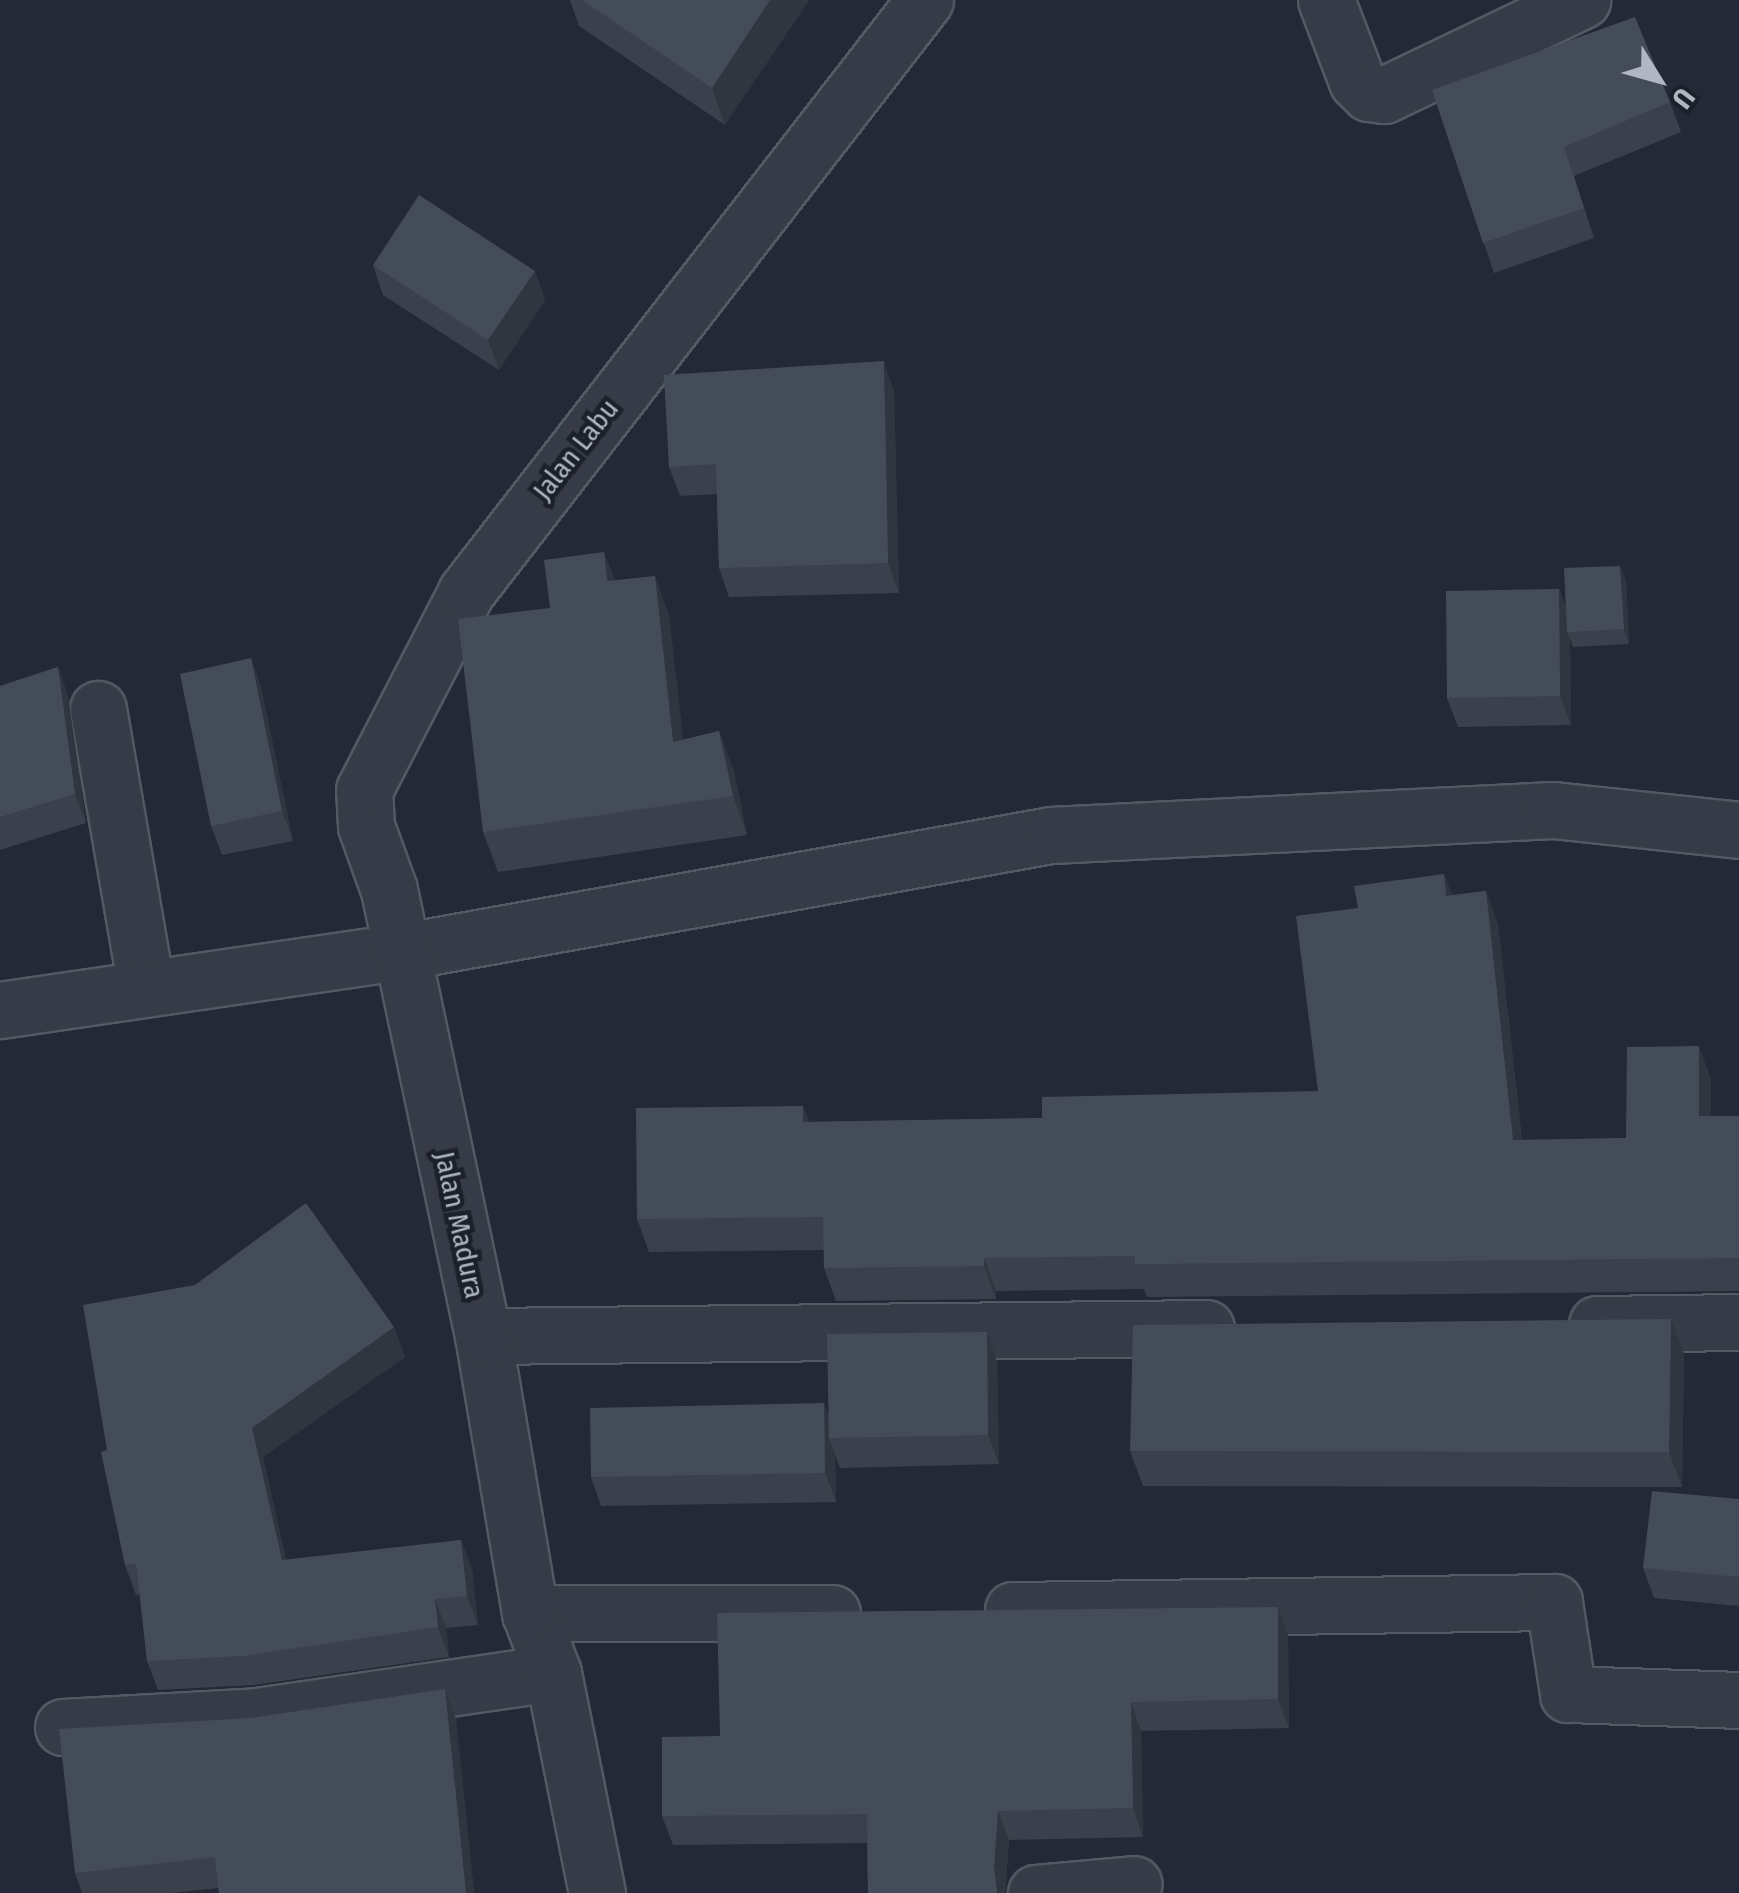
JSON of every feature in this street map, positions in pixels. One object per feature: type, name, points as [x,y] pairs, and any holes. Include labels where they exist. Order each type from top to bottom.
[{"type":"street","name":"Jalan Labu","points":[[400,952],[390,890],[366,826],[364,790],[466,592],[925,0]]},
{"type":"street","points":[[1326,0],[1357,81],[1368,93],[1384,95],[1582,0]]},
{"type":"street","points":[[98,709],[146,987]]},
{"type":"street","points":[[0,1010],[400,952],[1051,835],[1150,826],[1553,810],[1739,830]]},
{"type":"street","name":"Jalan Madura","points":[[400,952],[483,1336],[530,1613],[554,1673],[596,1893]]},
{"type":"street","points":[[1540,1324],[1739,1322]]},
{"type":"street","points":[[483,1336],[1260,1328]]},
{"type":"street","points":[[954,1611],[1554,1602],[1568,1694],[1739,1700]]},
{"type":"street","points":[[530,1613],[874,1612]]},
{"type":"street","points":[[63,1727],[257,1716],[554,1673]]},
{"type":"street","points":[[1036,1893],[1134,1884]]},
{"type":"building","points":[[582,0],[770,0],[712,88]]},
{"type":"building","points":[[1635,17],[1670,102],[1564,147],[1584,208],[1483,243],[1432,90]]},
{"type":"building","points":[[419,195],[535,271],[488,340],[373,265]]},
{"type":"building","points":[[884,361],[888,563],[719,568],[716,464],[669,467],[664,375]]},
{"type":"building","points":[[604,552],[607,581],[655,576],[673,742],[719,731],[733,796],[483,832],[458,619],[550,608],[544,560]]},
{"type":"building","points":[[1620,566],[1624,629],[1567,632],[1564,568]]},
{"type":"building","points":[[1559,589],[1560,696],[1447,698],[1446,591]]},
{"type":"building","points":[[251,658],[282,811],[211,826],[180,674]]},
{"type":"building","points":[[58,667],[75,794],[0,817],[0,686]]},
{"type":"building","points":[[1444,874],[1446,896],[1486,891],[1513,1140],[1626,1138],[1627,1047],[1699,1046],[1699,1116],[1739,1116],[1739,1258],[1135,1264],[1135,1256],[984,1258],[984,1266],[824,1268],[823,1217],[637,1219],[636,1108],[803,1106],[803,1122],[1042,1118],[1042,1097],[1318,1091],[1296,916],[1358,908],[1354,886]]},
{"type":"building","points":[[306,1203],[394,1327],[252,1428],[282,1560],[461,1540],[467,1596],[435,1599],[438,1627],[243,1656],[147,1661],[136,1563],[125,1565],[101,1452],[107,1450],[83,1305],[195,1285]]},
{"type":"building","points":[[1671,1319],[1669,1452],[1130,1451],[1133,1325]]},
{"type":"building","points":[[987,1332],[988,1435],[829,1438],[827,1334]]},
{"type":"building","points":[[824,1403],[825,1473],[591,1477],[590,1408]]},
{"type":"building","points":[[1652,1491],[1739,1499],[1739,1577],[1643,1568]]},
{"type":"building","points":[[1278,1607],[1278,1699],[1131,1702],[1133,1808],[998,1811],[994,1866],[997,1893],[868,1893],[867,1814],[662,1816],[662,1737],[720,1736],[717,1613]]},
{"type":"building","points":[[445,1689],[466,1893],[219,1893],[215,1857],[75,1873],[59,1729],[251,1718]]}]
